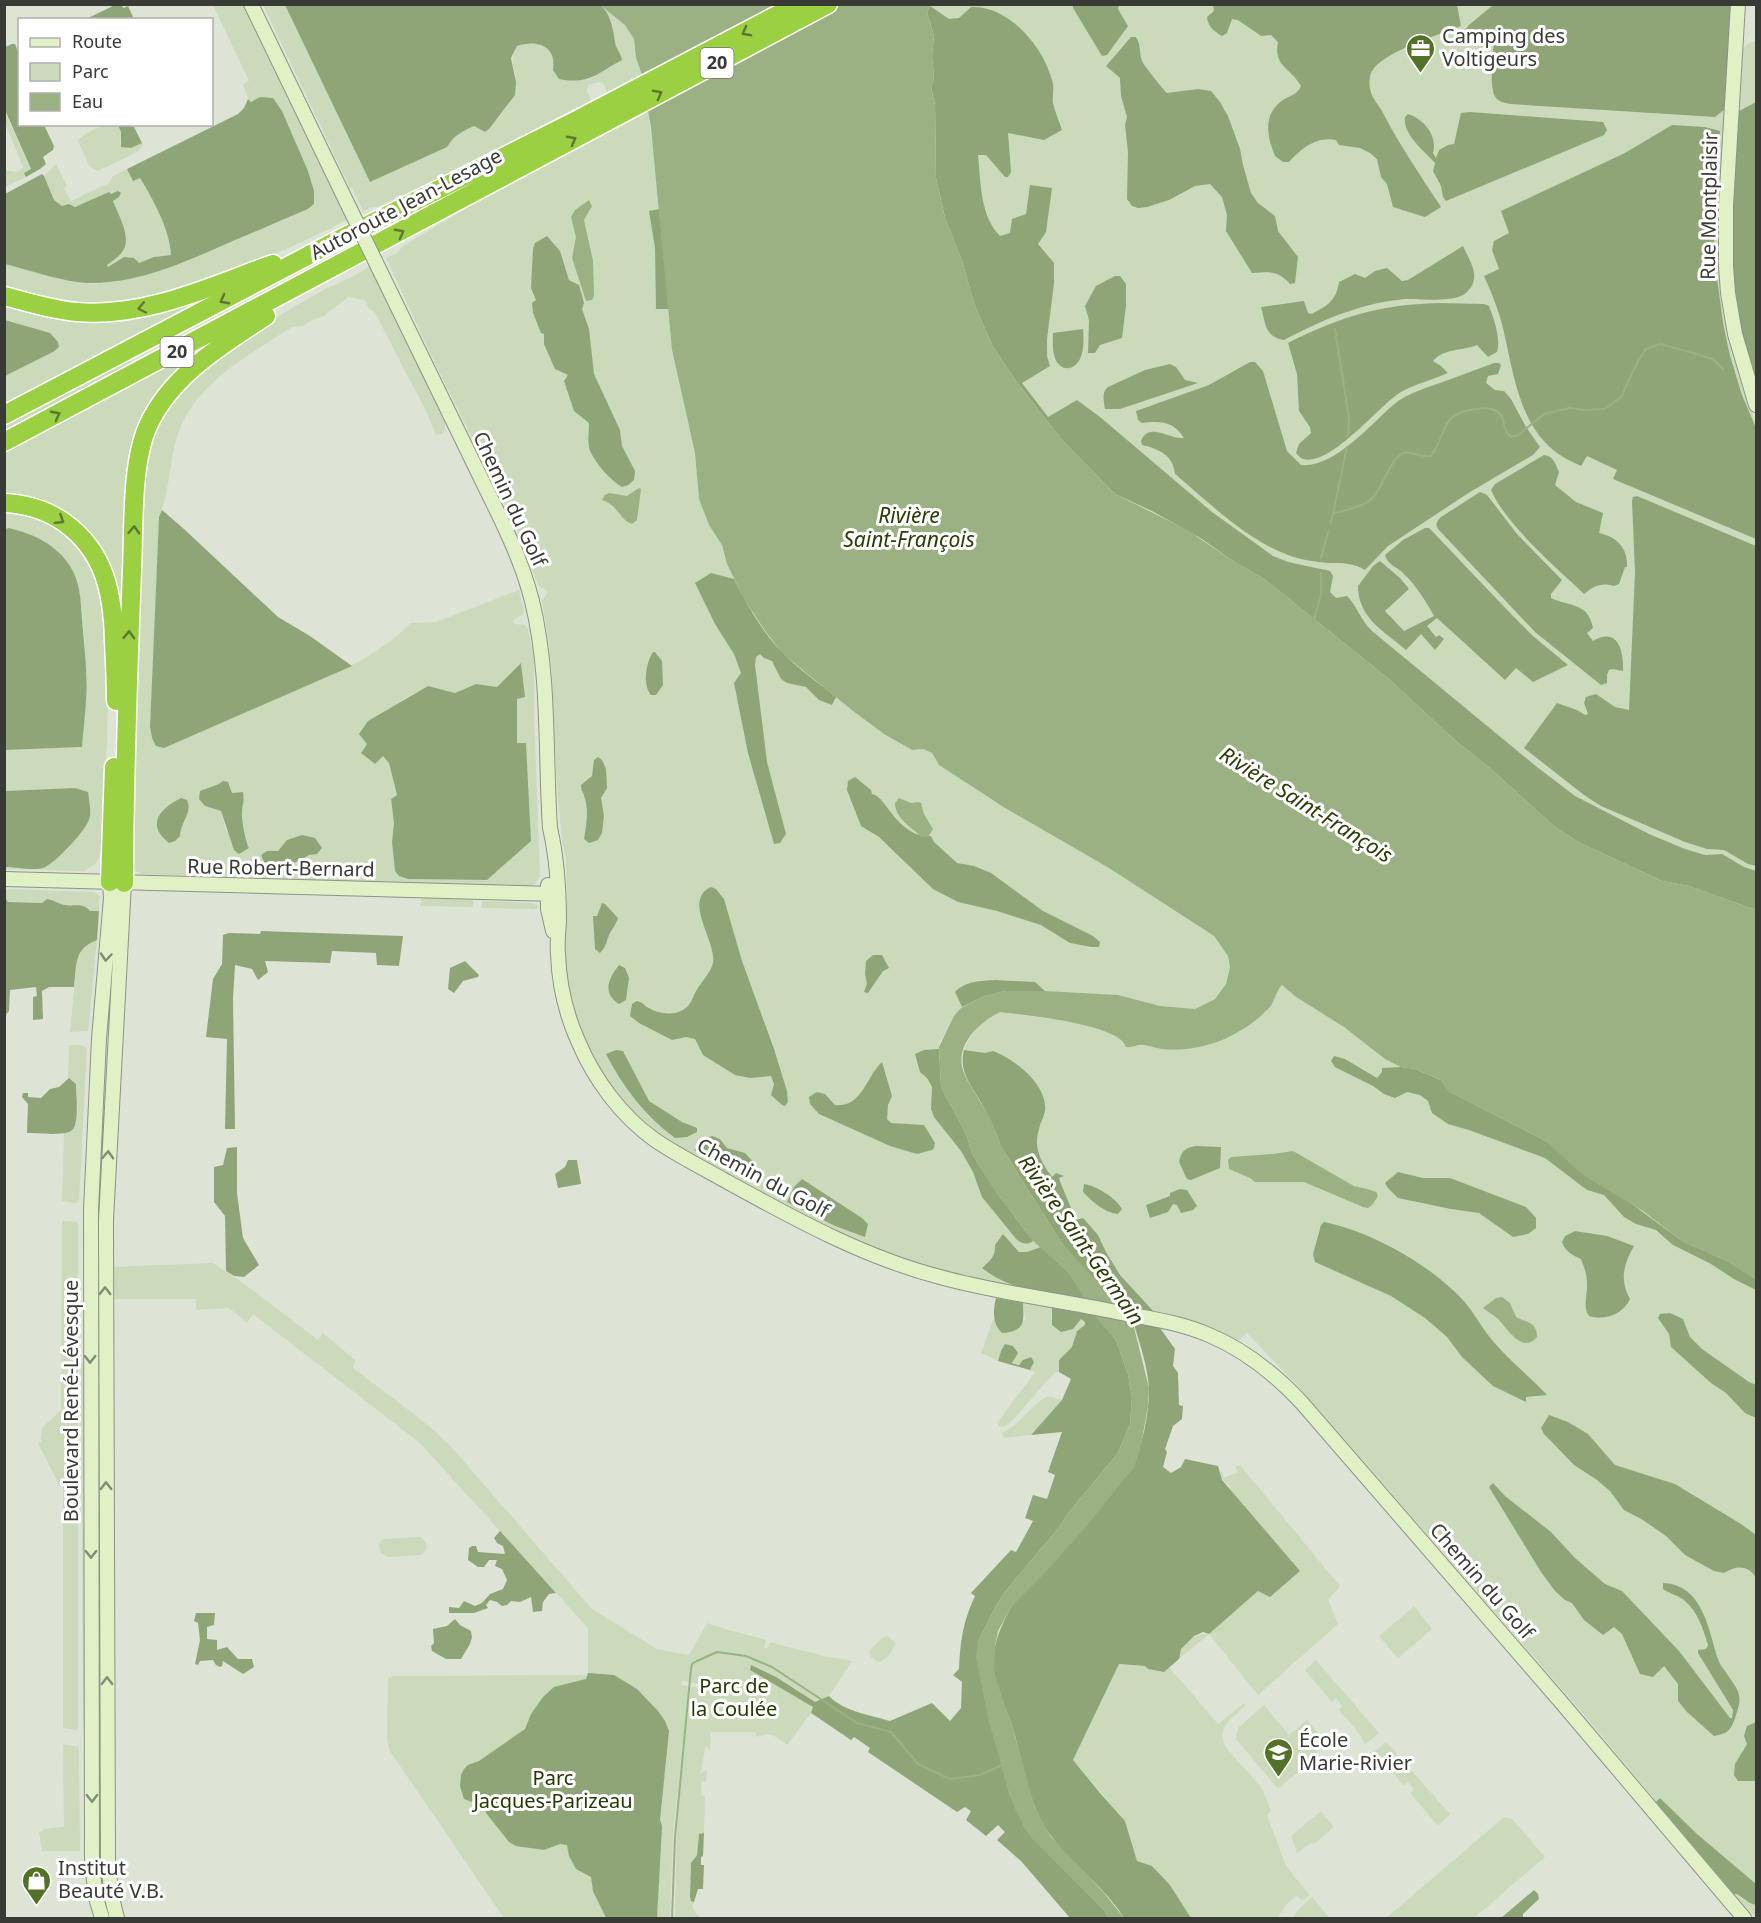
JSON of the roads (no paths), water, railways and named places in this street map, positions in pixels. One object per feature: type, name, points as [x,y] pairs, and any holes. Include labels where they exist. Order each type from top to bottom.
[{"type":"highway","name":"Autoroute Jean-Lesage","points":[[4,442],[349,261],[798,4]]},
{"type":"highway","name":"Autoroute Jean-Lesage","points":[[4,415],[332,243],[828,4]]},
{"type":"highway","points":[[4,296],[76,312],[106,313],[137,309],[196,292],[332,243]]},
{"type":"highway","points":[[117,882],[134,526],[138,463],[144,434],[164,400],[194,368],[234,338],[349,261]]},
{"type":"highway","points":[[4,503],[35,508],[69,526],[93,551],[106,576],[112,603],[116,688],[117,882]]},
{"type":"street","name":"Chemin du Golf","points":[[251,4],[493,503],[519,560],[527,584],[541,655],[550,828],[555,850],[552,894],[559,921],[557,951],[562,990],[578,1043],[590,1066],[615,1103],[655,1140],[794,1218],[859,1249],[938,1277],[1185,1326],[1220,1341],[1252,1359],[1290,1389],[1561,1702],[1744,1918]]},
{"type":"street","name":"Rue Montplaisir","points":[[1738,4],[1726,205],[1726,266],[1735,334],[1756,405]]},
{"type":"street","name":"Rue Robert-Bernard","points":[[4,879],[552,894]]},
{"type":"street","name":"Boulevard René-Lévesque","points":[[102,1918],[96,1898],[92,1864],[91,1216],[99,1039],[111,898],[117,882]]},
{"type":"street","name":"Boulevard René-Lévesque","points":[[117,882],[105,1271],[108,1864],[117,1918]]},
{"type":"water","name":"Rivière Saint-François","points":[[927,4],[930,6],[927,13],[934,36],[932,56],[934,78],[931,87],[935,105],[936,178],[945,218],[962,261],[975,306],[993,347],[1062,440],[1115,494],[1187,530],[1263,578],[1390,680],[1450,736],[1554,826],[1578,842],[1662,881],[1689,886],[1756,910],[1756,1279],[1727,1261],[1682,1241],[1643,1211],[1583,1175],[1546,1141],[1450,1092],[1441,1080],[1415,1069],[1401,1067],[1385,1059],[1344,1027],[1296,997],[1282,985],[1270,1007],[1246,1028],[1220,1041],[1191,1048],[1177,1050],[1142,1045],[1126,1047],[1120,1039],[1090,1027],[1048,1018],[1000,1012],[971,1035],[963,1051],[961,1060],[963,1070],[990,1118],[1000,1145],[1063,1245],[1132,1319],[1149,1388],[1140,1451],[1133,1468],[1085,1528],[1011,1607],[998,1631],[995,1646],[994,1673],[1013,1729],[1035,1808],[1051,1837],[1104,1893],[1124,1918],[1108,1918],[1105,1911],[1034,1841],[1025,1828],[1009,1793],[989,1722],[976,1658],[978,1642],[997,1604],[1008,1588],[1118,1453],[1130,1424],[1132,1398],[1128,1374],[1116,1340],[1096,1317],[1069,1273],[1033,1241],[997,1193],[972,1154],[967,1136],[941,1087],[939,1047],[954,1016],[961,1008],[985,996],[1005,991],[1118,995],[1160,1006],[1195,1009],[1215,999],[1226,984],[1230,967],[1228,956],[1214,936],[1109,868],[1005,808],[939,765],[932,753],[923,749],[912,750],[884,734],[783,654],[744,599],[727,564],[722,545],[709,525],[699,499],[695,453],[672,350],[651,128],[634,39],[625,25],[600,5]]},
{"type":"water","points":[[589,200],[592,206],[584,220],[593,261],[594,296],[592,300],[586,301],[572,258],[576,237],[571,217],[575,210]]},
{"type":"water","points":[[641,489],[637,520],[632,524],[627,522],[613,506],[602,500],[609,493],[627,496]]},
{"type":"water","points":[[899,798],[911,803],[921,803],[924,814],[933,829],[928,837],[922,837],[901,818],[895,803]]},
{"type":"water","points":[[1293,1151],[1354,1186],[1376,1192],[1378,1196],[1368,1208],[1304,1182],[1255,1182],[1229,1169],[1228,1160],[1231,1157]]},
{"type":"water","points":[[1502,1297],[1510,1303],[1516,1317],[1530,1323],[1535,1328],[1537,1337],[1532,1342],[1526,1343],[1516,1339],[1497,1318],[1483,1308],[1496,1298]]},
{"type":"waterway","points":[[1335,329],[1349,418],[1348,436]]},
{"type":"waterway","points":[[1334,513],[1369,501],[1395,460],[1404,453],[1431,456],[1450,419],[1464,411],[1485,408],[1496,411],[1503,418],[1506,430],[1511,437],[1518,435],[1544,414],[1569,408],[1605,409],[1621,397],[1646,349],[1661,344],[1713,359],[1723,369]]},
{"type":"waterway","points":[[1331,523],[1347,447]]},
{"type":"waterway","points":[[1321,558],[1328,532]]},
{"type":"waterway","points":[[1313,623],[1321,595],[1321,573]]},
{"type":"waterway","points":[[672,1918],[675,1837],[691,1669],[692,1664],[697,1661],[717,1652],[746,1656],[772,1667],[857,1723],[891,1732],[918,1764],[950,1779],[980,1775],[1002,1765]]},
{"type":"place","name":"Camping des Voltigeurs","points":[[1421,74]]},
{"type":"place","name":"École Marie-Rivier","points":[[1278,1778]]},
{"type":"place","name":"Institut Beauté V.B.","points":[[37,1906]]},
{"type":"water label","name":"Rivière Saint-Germain","points":[[1081,1240]]},
{"type":"park label","name":"Parc de la Coulée","points":[[734,1698]]},
{"type":"park label","name":"Parc Jacques-Parizeau","points":[[553,1790]]}]
